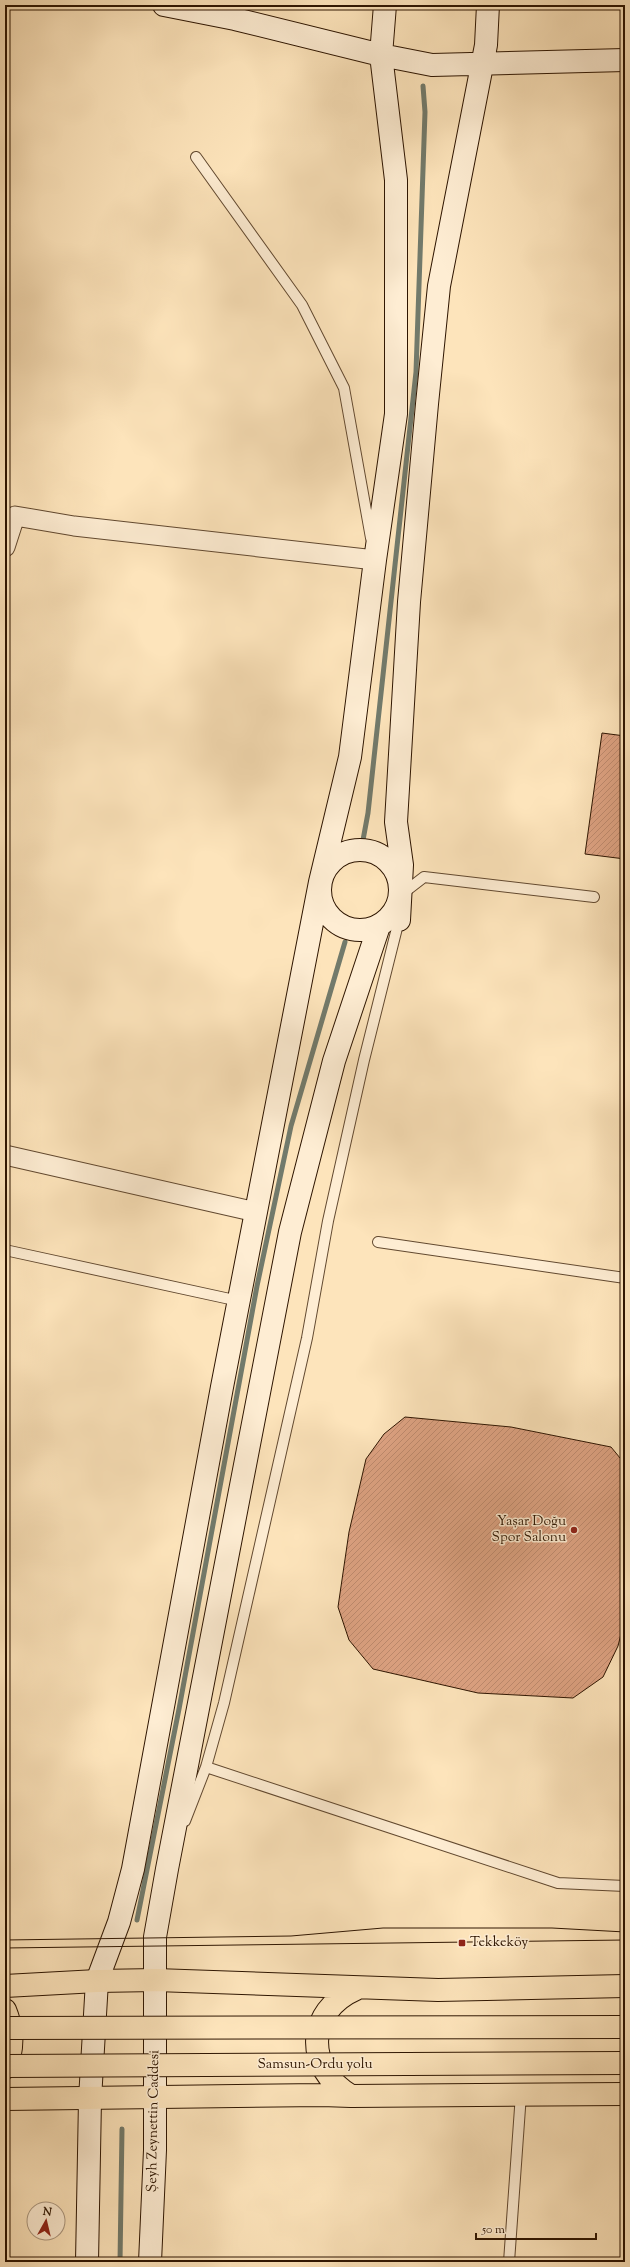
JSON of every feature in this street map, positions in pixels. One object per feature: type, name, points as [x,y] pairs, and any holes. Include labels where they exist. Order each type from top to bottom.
[{"type":"highway","points":[[5,1986],[97,1981],[156,1980],[356,1989],[438,1990],[625,1986]]},
{"type":"highway","points":[[351,2096],[334,2084],[327,2076],[318,2057],[317,2042],[320,2026],[330,2007],[337,1999],[356,1989]]},
{"type":"highway","points":[[5,2010],[11,2029],[12,2041],[5,2067]]},
{"type":"highway","points":[[5,2028],[625,2026]]},
{"type":"highway","name":"Samsun-Ordu yolu","points":[[5,2067],[625,2063]]},
{"type":"highway","points":[[5,2099],[322,2095],[625,2094]]},
{"type":"street","points":[[164,5],[235,19],[380,55],[432,65],[625,60]]},
{"type":"street","points":[[87,2262],[90,2099],[97,1981],[119,1922],[133,1869],[238,1301],[320,882],[350,757],[375,560],[396,414],[396,180],[380,55],[385,5]]},
{"type":"street","points":[[399,920],[402,865],[396,822],[409,602],[427,404],[439,286],[486,44],[488,5]]},
{"type":"street","points":[[5,547],[15,516],[74,526],[375,560]]},
{"type":"street","points":[[360,849],[373,851],[385,858],[395,868],[400,881],[400,895],[396,908],[389,918],[379,926],[366,930],[353,930],[341,926],[331,918],[321,901],[320,882],[325,869],[334,859],[346,852],[360,849]]},
{"type":"street","name":"Şeyh Zeynettin Caddesi","points":[[150,2262],[155,2098],[155,1937],[290,1232],[334,1061],[379,926]]},
{"type":"street","points":[[5,1155],[256,1212]]},
{"type":"lane","points":[[196,157],[302,305],[344,388],[375,560]]},
{"type":"lane","points":[[400,895],[424,877],[594,897]]},
{"type":"lane","points":[[167,1869],[206,1767],[226,1696],[307,1338],[328,1221],[364,1060],[399,920]]},
{"type":"lane","points":[[378,1242],[625,1278]]},
{"type":"lane","points":[[5,1250],[238,1301]]},
{"type":"lane","points":[[206,1767],[558,1883],[625,1886]]},
{"type":"lane","points":[[509,2262],[521,2094]]},
{"type":"building","points":[[602,733],[625,736],[625,859],[585,854]]},
{"type":"building","points":[[405,1417],[511,1427],[611,1447],[625,1464],[625,1618],[618,1646],[603,1677],[573,1698],[478,1693],[373,1669],[349,1640],[338,1607],[349,1532],[366,1459],[384,1434]]},
{"type":"waterway","points":[[363,840],[368,813],[416,372],[425,112],[423,86]]},
{"type":"waterway","points":[[137,1920],[179,1709],[257,1286],[291,1126],[345,942]]},
{"type":"waterway","points":[[120,2262],[122,2129]]},
{"type":"tram line","points":[[5,1940],[291,1936],[383,1928],[552,1928],[625,1932]]},
{"type":"tram line","points":[[5,1948],[625,1940]]},
{"type":"place","name":"Yaşar Doğu Spor Salonu","points":[[574,1530]]},
{"type":"place","name":"Tekkeköy","points":[[462,1943]]}]
